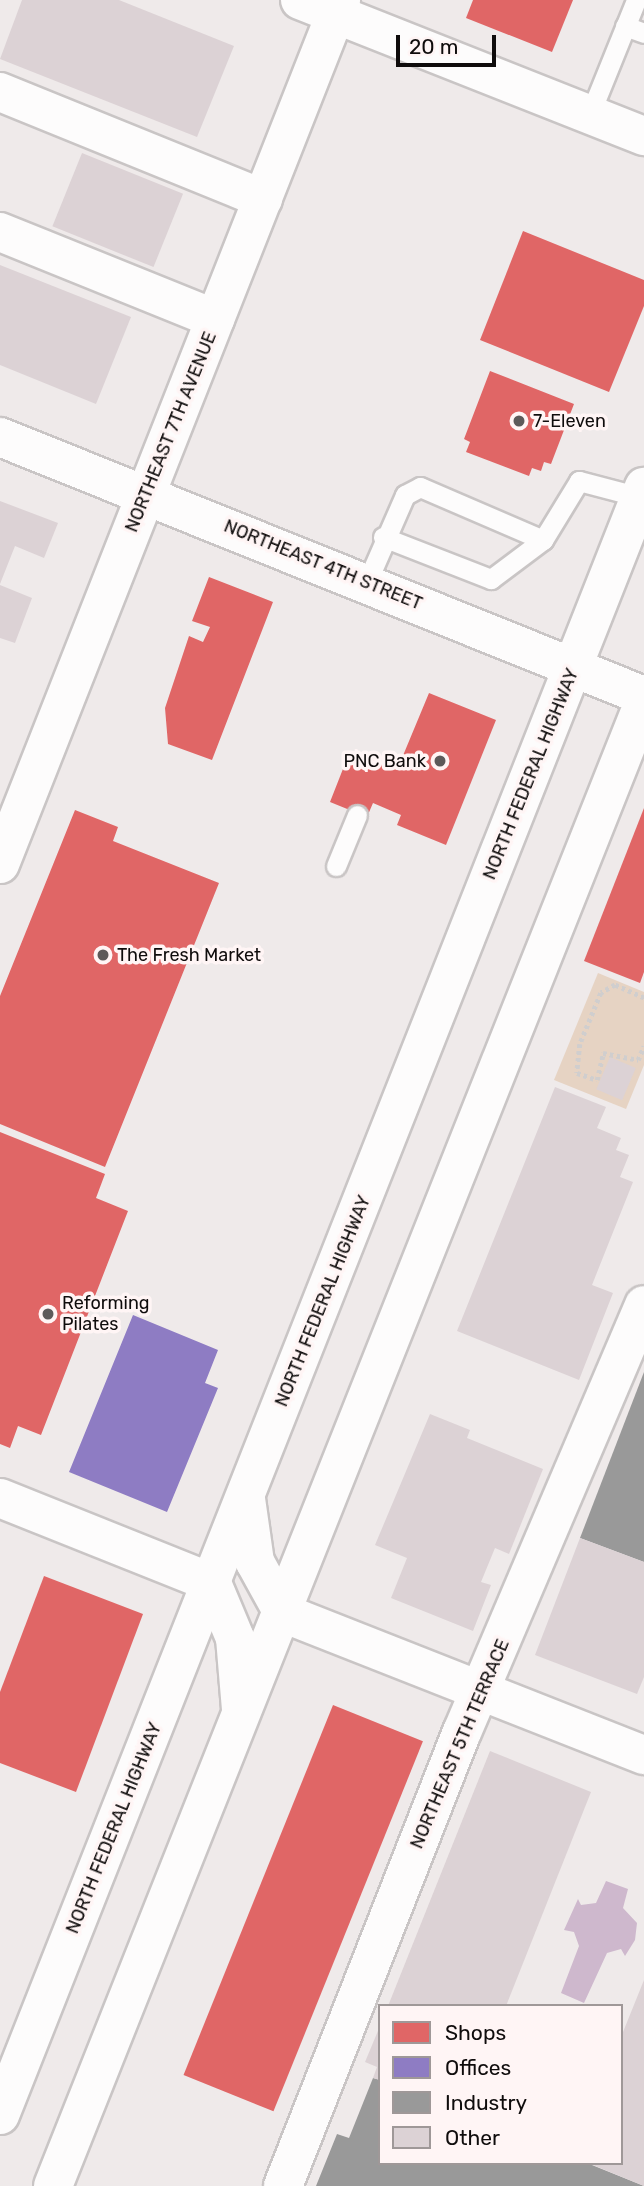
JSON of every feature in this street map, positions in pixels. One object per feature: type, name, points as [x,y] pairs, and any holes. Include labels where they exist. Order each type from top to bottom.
[{"type":"street","points":[[300,0],[339,7],[644,136]]},
{"type":"street","name":"NORTHEAST 7TH AVENUE","points":[[0,864],[339,7]]},
{"type":"street","points":[[0,92],[263,199]]},
{"type":"street","points":[[0,232],[215,319]]},
{"type":"street","name":"NORTHEAST 4TH STREET","points":[[0,437],[367,582],[644,696]]},
{"type":"street","name":"NORTH FEDERAL HIGHWAY","points":[[0,2115],[642,492]]},
{"type":"street","points":[[53,2186],[644,702]]},
{"type":"street","name":"NORTHEAST 5TH TERRACE","points":[[283,2186],[480,1692],[644,1305]]},
{"type":"street","points":[[245,1497],[255,1562],[283,1613],[644,1755]]},
{"type":"street","points":[[0,1498],[212,1583],[235,1638],[242,1715]]},
{"type":"lane","points":[[590,114],[636,0]]},
{"type":"lane","points":[[625,26],[644,33]]},
{"type":"lane","points":[[383,537],[444,555],[491,579],[543,540],[579,481],[642,492]]},
{"type":"lane","points":[[367,582],[383,537],[405,495],[420,486],[493,525],[543,540]]},
{"type":"lane","points":[[336,866],[357,815]]},
{"type":"path","points":[[644,998],[615,985],[601,993],[580,1044],[577,1073],[597,1080],[603,1053],[638,1060],[644,1046]]},
{"type":"shaded area","points":[[598,973],[644,992],[644,1065],[626,1109],[554,1080]]},
{"type":"shaded area","points":[[606,1881],[628,1889],[623,1908],[637,1923],[635,1940],[625,1956],[621,1949],[607,1953],[584,2003],[561,1993],[579,1946],[574,1932],[564,1930],[578,1899],[581,1905],[596,1903]]},
{"type":"building: Shops","points":[[473,0],[573,0],[552,52],[466,18]]},
{"type":"building: Shops","points":[[523,231],[644,280],[644,306],[609,392],[480,340]]},
{"type":"building: Shops","name":"7-Eleven","points":[[490,371],[574,404],[551,464],[544,462],[541,471],[532,468],[529,476],[466,452],[470,442],[464,439]]},
{"type":"building: Shops","points":[[209,577],[273,602],[212,760],[168,744],[165,708],[189,636],[203,642],[210,627],[192,621]]},
{"type":"building: Shops","name":"PNC Bank","points":[[429,693],[496,720],[446,845],[397,825],[401,815],[373,803],[367,817],[330,802],[350,751],[397,770]]},
{"type":"building: Shops","points":[[644,808],[644,972],[640,983],[584,961]]},
{"type":"building: Shops","name":"The Fresh Market","points":[[75,810],[118,827],[113,841],[219,883],[105,1167],[0,1124],[0,996]]},
{"type":"building: Shops","points":[[0,1132],[105,1174],[96,1198],[128,1211],[41,1435],[18,1426],[10,1448],[0,1444]]},
{"type":"building: Shops","points":[[44,1576],[143,1614],[76,1792],[0,1763],[0,1692]]},
{"type":"building: Shops","points":[[333,1705],[423,1741],[273,2111],[184,2075]]},
{"type":"building: Offices","points":[[133,1315],[218,1350],[205,1383],[218,1388],[167,1512],[69,1472]]},
{"type":"building: Industry","points":[[644,1372],[644,1562],[580,1538]]},
{"type":"building: Industry","points":[[373,2078],[378,2079],[378,2165],[592,2165],[644,2186],[316,2186],[337,2134],[349,2138]]},
{"type":"building: Other","points":[[22,0],[119,0],[234,46],[197,137],[0,59]]},
{"type":"building: Other","points":[[82,153],[183,194],[153,267],[52,226]]},
{"type":"building: Other","points":[[0,265],[131,317],[96,404],[0,365]]},
{"type":"building: Other","points":[[0,501],[58,523],[44,558],[15,546],[0,584]]},
{"type":"building: Other","points":[[0,585],[32,598],[15,643],[0,638]]},
{"type":"building: Other","points":[[610,1057],[636,1068],[622,1100],[596,1089]]},
{"type":"building: Other","points":[[555,1087],[606,1107],[597,1128],[621,1138],[616,1150],[629,1155],[620,1177],[633,1182],[592,1285],[613,1293],[579,1380],[457,1331]]},
{"type":"building: Other","points":[[430,1414],[470,1430],[467,1438],[543,1469],[509,1554],[495,1548],[481,1582],[491,1585],[473,1631],[391,1598],[407,1558],[375,1545]]},
{"type":"building: Other","points":[[580,1538],[644,1562],[644,1677],[637,1694],[535,1655]]},
{"type":"building: Other","points":[[490,1751],[591,1792],[507,2004],[389,2004]]},
{"type":"building: Other","points":[[644,1980],[644,2186],[593,2165],[623,2165],[623,2032]]},
{"type":"building: Other","points":[[378,2031],[378,2079],[373,2078],[377,2067],[365,2062]]},
{"type":"place","name":"7-Eleven","points":[[519,421]]},
{"type":"place","name":"PNC Bank","points":[[440,761]]},
{"type":"place","name":"The Fresh Market","points":[[103,955]]},
{"type":"place","name":"Reforming Pilates","points":[[48,1314]]}]
